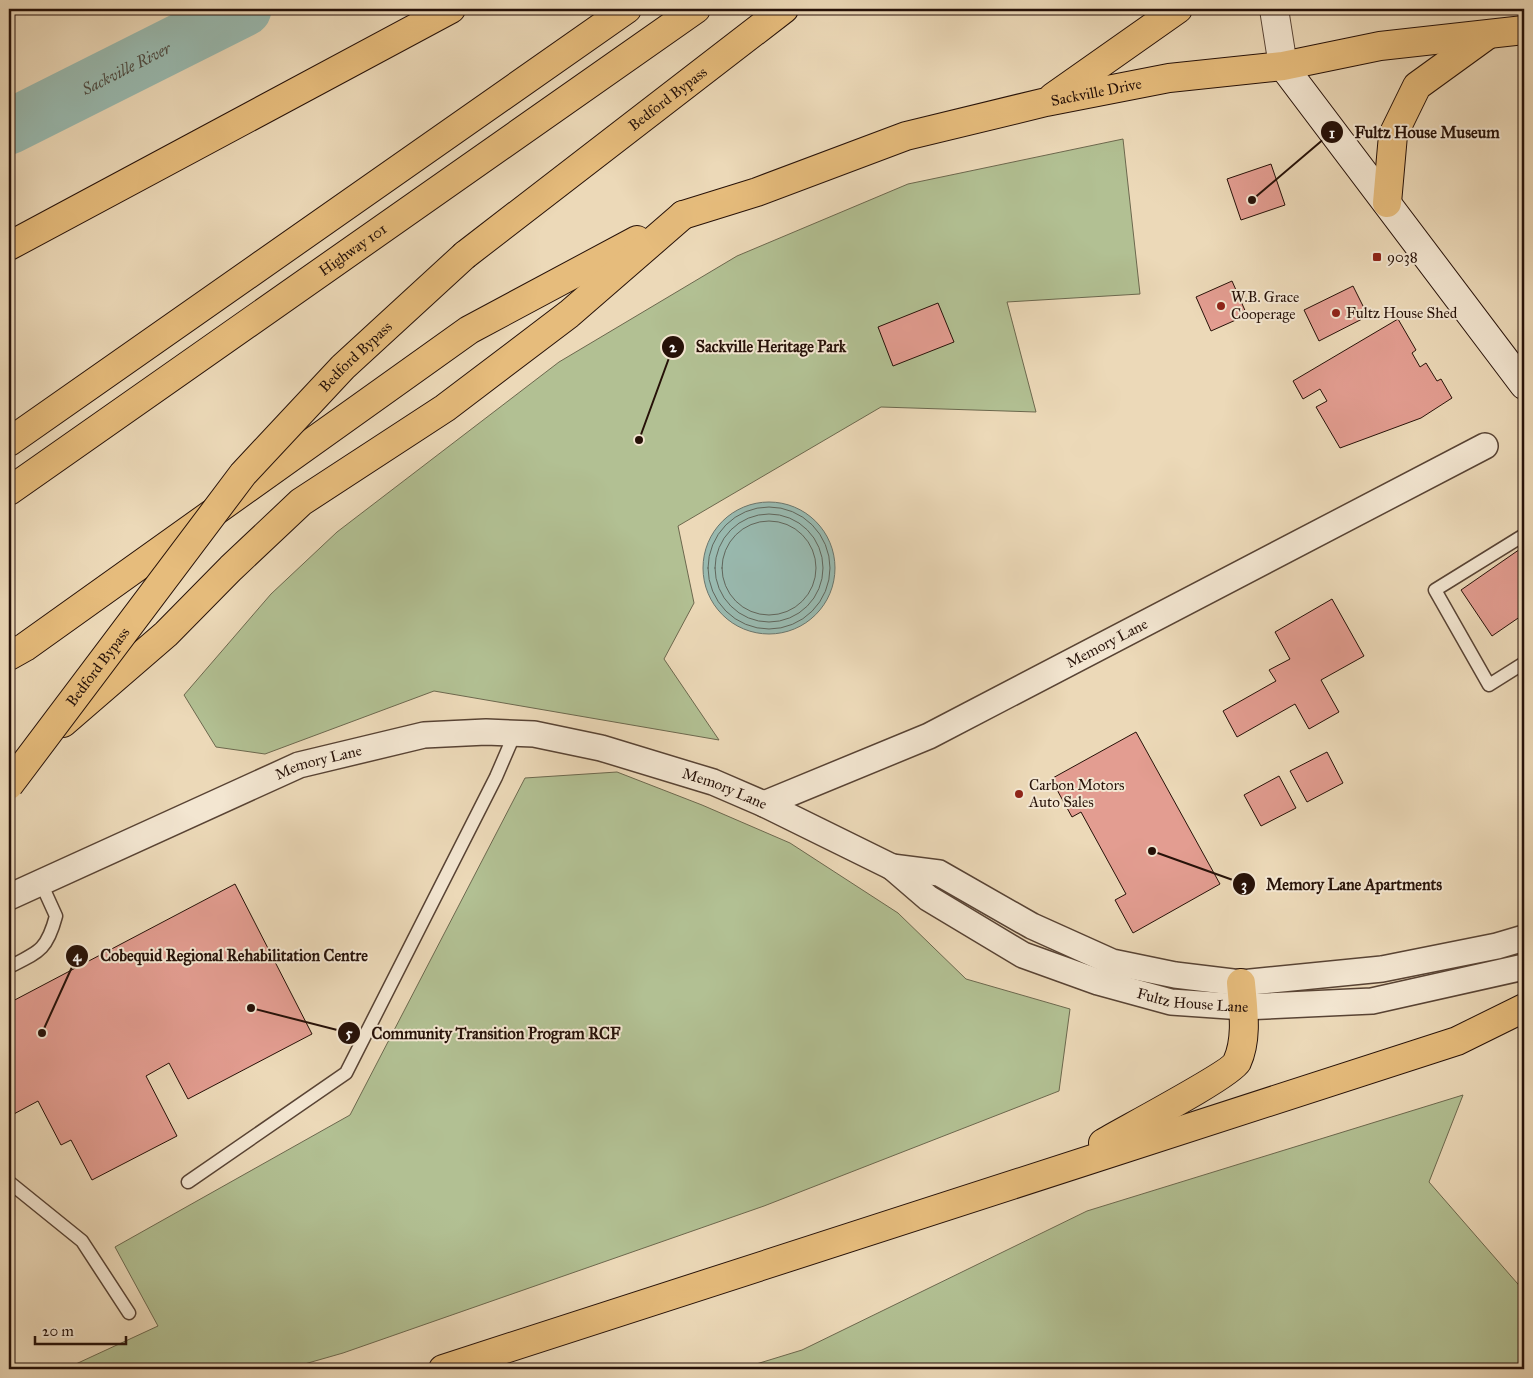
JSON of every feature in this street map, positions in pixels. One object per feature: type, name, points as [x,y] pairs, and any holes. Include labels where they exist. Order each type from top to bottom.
[{"type":"main road","points":[[9,246],[451,9]]},
{"type":"main road","points":[[9,442],[627,9]]},
{"type":"main road","name":"Highway 101","points":[[9,491],[696,9]]},
{"type":"main road","name":"Bedford Bypass","points":[[9,785],[243,474],[342,367],[465,255],[784,9]]},
{"type":"main road","points":[[1046,102],[1178,9]]},
{"type":"main road","points":[[1274,9],[1283,66],[1524,385]]},
{"type":"main road","name":"Sackville Drive","points":[[683,215],[757,192],[906,136],[1046,102],[1169,78],[1283,66],[1380,46],[1524,30]]},
{"type":"main road","points":[[1387,203],[1394,135],[1417,86],[1487,35]]},
{"type":"main road","points":[[9,656],[25,647],[167,548],[316,438],[469,330],[683,215]]},
{"type":"main road","points":[[9,765],[30,752],[166,634],[230,568],[301,502],[445,408],[569,314],[683,215]]},
{"type":"main road","points":[[1054,1171],[1217,1078],[1236,1065],[1243,1046],[1242,995]]},
{"type":"main road","points":[[443,1369],[1457,1041],[1524,1008]]},
{"type":"street","name":"Memory Lane","points":[[9,897],[299,765],[424,735],[486,732],[534,734],[601,748],[713,782],[764,804],[929,736],[1485,446]]},
{"type":"street","name":"Fultz House Lane","points":[[764,804],[892,867],[928,898],[1023,955],[1098,982],[1171,1002],[1242,995],[1497,946],[1524,938]]},
{"type":"street","name":"Fultz House Lane","points":[[1242,995],[1372,1001],[1524,967]]},
{"type":"lane","points":[[1524,535],[1435,590],[1489,685],[1524,663]]},
{"type":"lane","points":[[188,1182],[346,1073],[496,777],[516,733]]},
{"type":"lane","points":[[9,967],[40,951],[52,933],[56,916],[40,883]]},
{"type":"lane","points":[[9,1182],[82,1241],[128,1313]]},
{"type":"green space","points":[[1123,139],[1140,294],[1007,302],[1036,412],[881,407],[678,526],[694,603],[664,659],[719,740],[434,691],[265,754],[216,747],[184,695],[271,594],[337,532],[559,362],[737,256],[908,184]]},
{"type":"green space","points":[[617,772],[702,805],[790,843],[898,913],[966,979],[1070,1009],[1059,1091],[764,1206],[343,1353],[287,1369],[65,1369],[158,1326],[115,1247],[350,1115],[525,778]]},
{"type":"green space","points":[[1463,1095],[1429,1182],[1524,1291],[1524,1369],[740,1369],[802,1350],[1087,1211]]},
{"type":"water","points":[[769,502],[782,503],[794,507],[816,521],[830,543],[834,555],[834,581],[830,593],[816,615],[794,629],[782,633],[769,634],[756,633],[744,629],[722,615],[708,593],[704,581],[703,568],[704,555],[708,543],[722,521],[744,507],[756,503]]},
{"type":"building","points":[[1271,164],[1285,205],[1241,220],[1227,179]]},
{"type":"building","name":"W.B. Grace Cooperage","points":[[1232,281],[1247,315],[1211,331],[1196,297]]},
{"type":"building","name":"Fultz House Shed","points":[[1353,286],[1368,316],[1319,341],[1304,310]]},
{"type":"building","points":[[938,303],[954,342],[893,366],[878,327]]},
{"type":"building","points":[[1398,319],[1416,350],[1412,353],[1420,367],[1426,363],[1437,381],[1441,379],[1452,398],[1421,418],[1340,448],[1316,407],[1327,401],[1320,389],[1303,399],[1293,381]]},
{"type":"building","points":[[1523,547],[1524,614],[1492,636],[1461,590]]},
{"type":"building","points":[[1332,599],[1364,656],[1321,680],[1339,712],[1309,729],[1295,704],[1237,737],[1223,711],[1276,681],[1269,670],[1290,659],[1275,632]]},
{"type":"building","points":[[1136,732],[1220,884],[1133,933],[1115,900],[1126,894],[1081,812],[1072,817],[1051,779]]},
{"type":"building","points":[[1327,752],[1343,783],[1307,802],[1290,771]]},
{"type":"building","points":[[1279,776],[1296,808],[1261,826],[1244,795]]},
{"type":"building","points":[[235,884],[312,1034],[188,1099],[169,1063],[146,1076],[177,1136],[92,1180],[71,1140],[61,1145],[38,1101],[12,1115],[9,1109],[9,1003]]},
{"type":"waterway","name":"Sackville River","points":[[9,127],[244,9]]},
{"type":"place","name":"Fultz House Museum","points":[[1252,200]]},
{"type":"place","name":"9038","points":[[1377,257]]},
{"type":"place","name":"W.B. Grace Cooperage","points":[[1221,306]]},
{"type":"place","name":"Fultz House Shed","points":[[1336,313]]},
{"type":"place","name":"Sackville Heritage Park","points":[[639,440]]},
{"type":"place","name":"Carbon Motors Auto Sales","points":[[1019,794]]},
{"type":"place","name":"Memory Lane Apartments","points":[[1152,851]]},
{"type":"place","name":"Community Transition Program RCF","points":[[251,1008]]},
{"type":"place","name":"Cobequid Regional Rehabilitation Centre","points":[[42,1033]]}]
